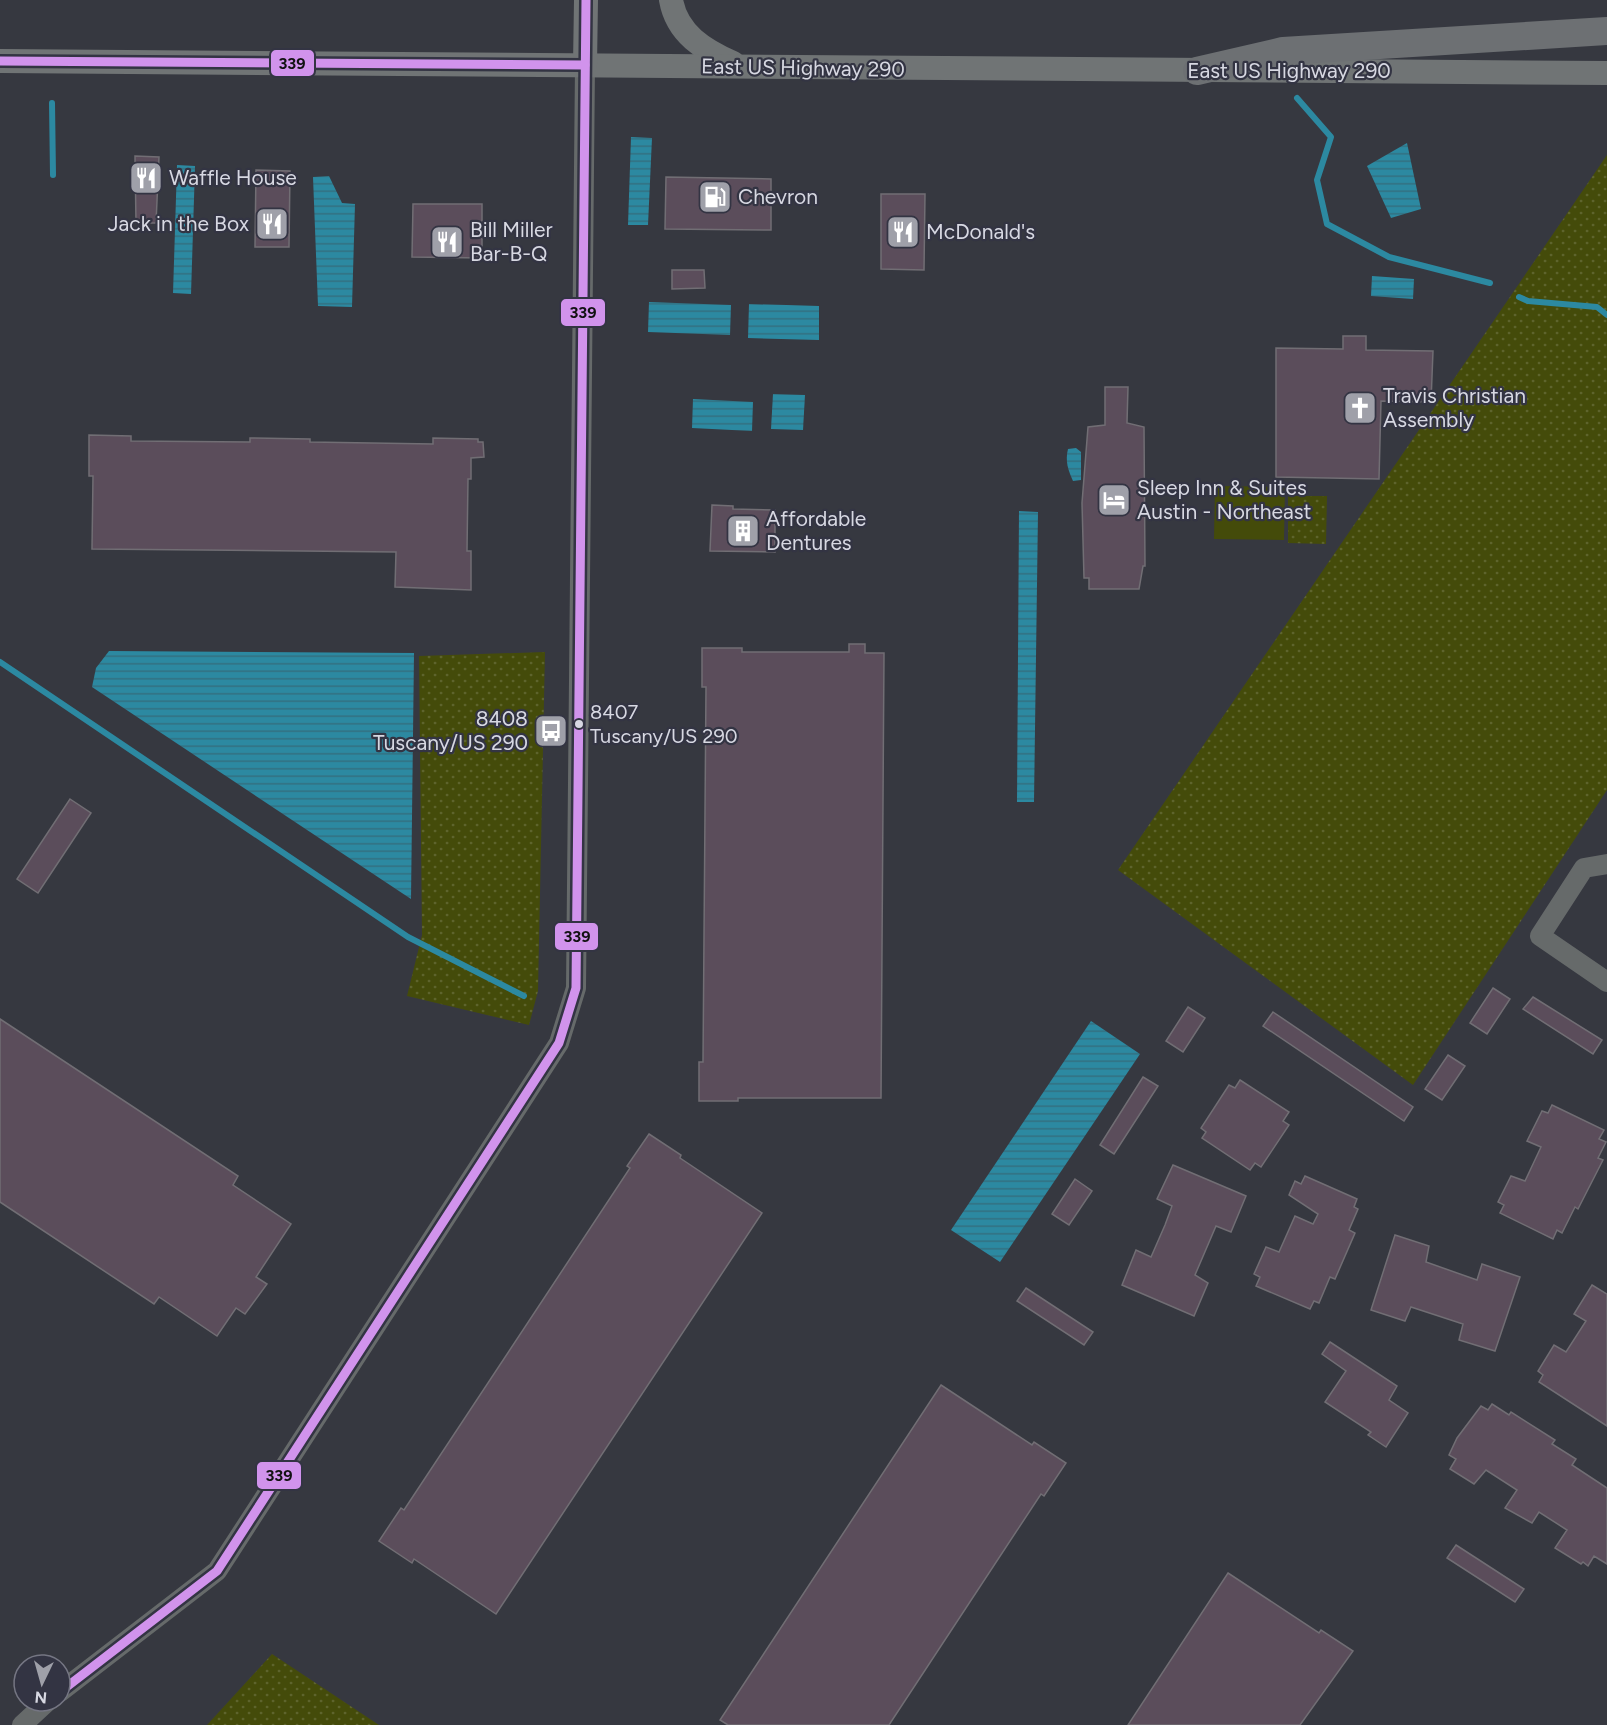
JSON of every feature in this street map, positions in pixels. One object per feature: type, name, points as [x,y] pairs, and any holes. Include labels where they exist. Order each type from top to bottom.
[{"type":"highway","points":[[1197,71],[1283,51],[1607,31]]},
{"type":"main road","points":[[585,65],[586,0]]},
{"type":"main road","points":[[671,0],[673,11],[686,33],[706,51],[742,67]]},
{"type":"main road","name":"East US Highway 290","points":[[0,61],[1607,73]]},
{"type":"street","points":[[72,1683],[217,1571],[559,1043],[576,988],[585,65]]},
{"type":"street","points":[[1607,864],[1584,868],[1540,936],[1607,982]]},
{"type":"street","points":[[22,1725],[35,1713]]},
{"type":"green space","points":[[1607,155],[1607,790],[1413,1085],[1118,870]]},
{"type":"green space","points":[[1215,486],[1285,487],[1284,540],[1214,539]]},
{"type":"green space","points":[[1288,496],[1327,496],[1326,544],[1288,543]]},
{"type":"green space","points":[[545,652],[538,991],[529,1025],[407,996],[422,935],[419,656]]},
{"type":"green space","points":[[272,1654],[379,1725],[207,1725]]},
{"type":"water","points":[[631,137],[652,138],[648,225],[628,225]]},
{"type":"water","points":[[1407,143],[1421,209],[1391,218],[1367,166]]},
{"type":"water","points":[[177,165],[195,166],[191,294],[173,293]]},
{"type":"water","points":[[329,176],[342,203],[355,204],[352,307],[318,306],[313,177]]},
{"type":"water","points":[[1372,276],[1414,279],[1413,299],[1371,296]]},
{"type":"water","points":[[649,302],[731,305],[730,335],[648,332]]},
{"type":"water","points":[[749,304],[819,306],[819,340],[748,338]]},
{"type":"water","points":[[773,394],[805,395],[803,430],[771,429]]},
{"type":"water","points":[[693,399],[753,402],[752,431],[692,428]]},
{"type":"water","points":[[1076,448],[1081,452],[1081,480],[1073,481],[1067,453],[1068,449]]},
{"type":"water","points":[[1019,511],[1038,512],[1034,802],[1017,802]]},
{"type":"water","points":[[109,651],[414,653],[411,899],[92,687],[96,668]]},
{"type":"water","points":[[1091,1021],[1140,1054],[1000,1262],[951,1230]]},
{"type":"building","name":"Waffle House","points":[[135,156],[159,157],[156,223],[136,223]]},
{"type":"building","name":"Jack in the Box","points":[[256,170],[290,171],[289,247],[255,247]]},
{"type":"building","points":[[666,177],[771,179],[771,230],[665,229]]},
{"type":"building","name":"McDonald's","points":[[881,194],[925,194],[924,270],[881,269]]},
{"type":"building","name":"Bill Miller Bar-B-Q","points":[[413,204],[482,204],[482,258],[412,257]]},
{"type":"building","points":[[672,270],[704,270],[705,288],[672,289]]},
{"type":"building","name":"Travis Christian Assembly","points":[[1343,336],[1366,336],[1366,350],[1433,351],[1431,402],[1381,401],[1379,479],[1276,477],[1276,348],[1343,349]]},
{"type":"building","name":"Sleep Inn & Suites Austin - Northeast","points":[[1105,387],[1128,387],[1127,423],[1144,427],[1145,566],[1143,566],[1139,589],[1089,589],[1089,578],[1084,578],[1082,503],[1088,427],[1105,425]]},
{"type":"building","points":[[89,435],[131,436],[131,441],[250,442],[250,438],[310,439],[310,442],[433,444],[433,438],[478,439],[478,442],[483,442],[484,457],[471,458],[471,479],[468,479],[467,551],[471,551],[471,590],[395,587],[396,552],[92,549],[93,476],[89,476]]},
{"type":"building","name":"Affordable Dentures","points":[[712,505],[733,506],[733,509],[775,510],[775,552],[710,551]]},
{"type":"building","points":[[849,644],[865,644],[865,653],[884,653],[881,1098],[738,1098],[738,1101],[699,1101],[699,1062],[703,1062],[706,687],[702,687],[702,648],[742,648],[742,652],[849,652]]},
{"type":"building","points":[[70,799],[91,813],[38,893],[17,879]]},
{"type":"building","points":[[1493,988],[1510,999],[1487,1034],[1470,1023]]},
{"type":"building","points":[[1533,997],[1602,1040],[1593,1054],[1523,1009]]},
{"type":"building","points":[[1188,1007],[1205,1018],[1183,1052],[1166,1041]]},
{"type":"building","points":[[1273,1012],[1413,1107],[1404,1121],[1263,1026]]},
{"type":"building","points":[[0,1019],[238,1176],[233,1185],[291,1224],[256,1277],[267,1284],[245,1314],[236,1308],[217,1336],[159,1297],[154,1304],[0,1202]]},
{"type":"building","points":[[1448,1055],[1465,1066],[1442,1100],[1425,1089]]},
{"type":"building","points":[[1143,1077],[1158,1086],[1114,1154],[1100,1145]]},
{"type":"building","points":[[1240,1080],[1289,1112],[1283,1121],[1289,1125],[1261,1167],[1255,1163],[1250,1170],[1202,1138],[1206,1132],[1201,1128],[1229,1085],[1235,1088]]},
{"type":"building","points":[[1552,1105],[1604,1130],[1599,1139],[1606,1142],[1598,1158],[1603,1160],[1578,1209],[1575,1207],[1562,1233],[1557,1230],[1553,1239],[1500,1213],[1504,1205],[1498,1202],[1511,1176],[1525,1181],[1541,1147],[1527,1141],[1542,1111],[1548,1113]]},
{"type":"building","points":[[649,1134],[681,1155],[680,1158],[762,1213],[496,1614],[414,1559],[412,1563],[379,1541],[401,1508],[404,1510],[630,1168],[627,1166]]},
{"type":"building","points":[[1173,1165],[1246,1196],[1231,1232],[1216,1226],[1195,1275],[1208,1283],[1194,1316],[1122,1285],[1136,1250],[1151,1257],[1165,1225],[1172,1206],[1157,1199]]},
{"type":"building","points":[[1305,1176],[1357,1199],[1354,1207],[1358,1209],[1349,1230],[1355,1233],[1335,1279],[1330,1277],[1319,1303],[1314,1301],[1310,1309],[1256,1286],[1260,1277],[1254,1274],[1266,1247],[1279,1252],[1295,1216],[1313,1224],[1318,1214],[1289,1195],[1295,1181],[1301,1184]]},
{"type":"building","points":[[1075,1179],[1092,1191],[1069,1225],[1052,1214]]},
{"type":"building","points":[[1395,1235],[1429,1246],[1426,1262],[1477,1280],[1482,1264],[1520,1277],[1495,1351],[1459,1340],[1463,1324],[1411,1307],[1405,1321],[1371,1310]]},
{"type":"building","points":[[1592,1285],[1607,1294],[1607,1426],[1539,1382],[1543,1375],[1538,1371],[1554,1345],[1566,1352],[1586,1321],[1574,1314]]},
{"type":"building","points":[[1026,1288],[1093,1332],[1084,1345],[1017,1301]]},
{"type":"building","points":[[1330,1342],[1397,1386],[1389,1400],[1408,1413],[1386,1447],[1368,1435],[1371,1432],[1325,1402],[1346,1371],[1322,1354]]},
{"type":"building","points":[[941,1385],[1032,1445],[1034,1442],[1066,1463],[1044,1496],[1041,1494],[889,1725],[728,1725],[720,1720]]},
{"type":"building","points":[[1492,1404],[1509,1415],[1511,1412],[1555,1440],[1552,1444],[1576,1459],[1572,1465],[1607,1488],[1607,1564],[1594,1556],[1588,1566],[1583,1562],[1581,1564],[1555,1548],[1567,1530],[1539,1512],[1532,1523],[1505,1508],[1517,1490],[1486,1470],[1474,1484],[1450,1469],[1456,1459],[1449,1455],[1457,1438],[1481,1406],[1488,1410]]},
{"type":"building","points":[[1456,1545],[1524,1589],[1515,1602],[1447,1558]]},
{"type":"building","points":[[1228,1573],[1319,1633],[1321,1630],[1353,1651],[1300,1725],[1128,1725]]},
{"type":"waterway","points":[[1297,98],[1331,137],[1317,180],[1327,224],[1389,257],[1490,283]]},
{"type":"waterway","points":[[52,103],[53,175]]},
{"type":"waterway","points":[[1519,297],[1528,301],[1597,307],[1607,315]]},
{"type":"waterway","points":[[0,662],[408,937],[524,996]]},
{"type":"transit line","name":"339","points":[[72,1683],[217,1571],[559,1043],[576,988],[586,0]]},
{"type":"transit line","name":"339","points":[[0,61],[585,65]]},
{"type":"place","name":"Waffle House","points":[[146,178]]},
{"type":"place","name":"Chevron","points":[[715,197]]},
{"type":"place","name":"Jack in the Box","points":[[272,224]]},
{"type":"place","name":"McDonald's","points":[[903,232]]},
{"type":"place","name":"Bill Miller Bar-B-Q","points":[[447,242]]},
{"type":"place","name":"Travis Christian Assembly","points":[[1360,408]]},
{"type":"place","name":"Sleep Inn & Suites Austin - Northeast","points":[[1114,500]]},
{"type":"place","name":"Affordable Dentures","points":[[743,531]]},
{"type":"place","name":"8407 Tuscany/US 290","points":[[579,724]]},
{"type":"place","name":"8408 Tuscany/US 290","points":[[551,731]]}]
